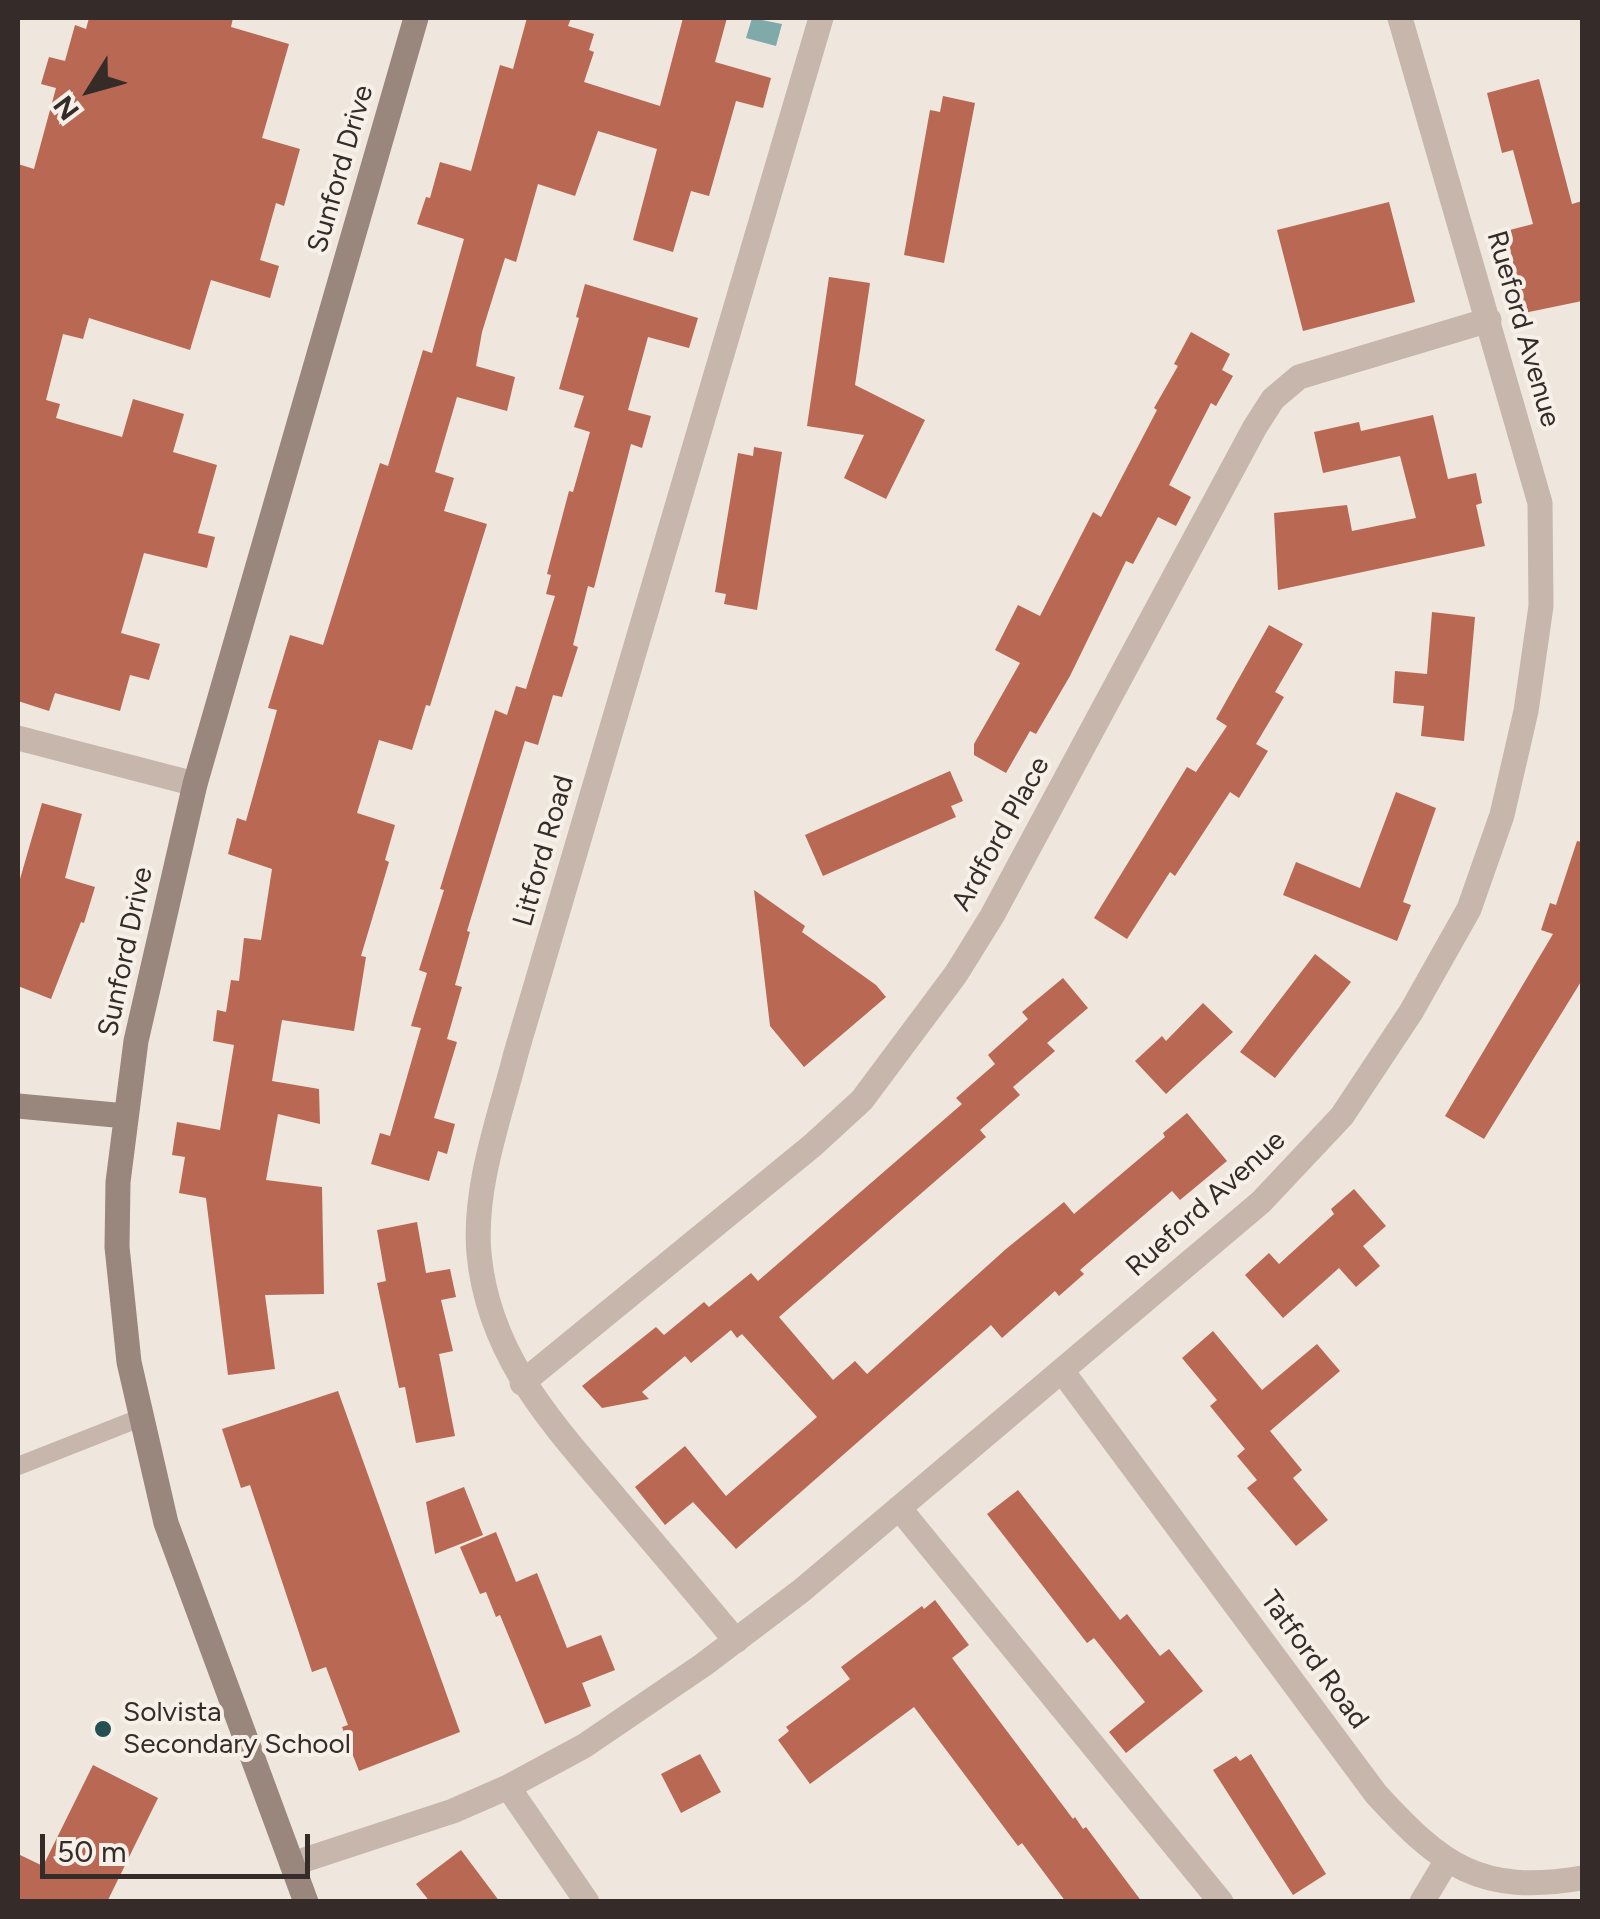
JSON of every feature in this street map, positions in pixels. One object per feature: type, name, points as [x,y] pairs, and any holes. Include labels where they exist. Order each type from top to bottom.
[{"type":"street","name":"Sunford Drive","points":[[306,1902],[166,1523],[129,1362],[118,1246],[118,1182],[136,1041],[194,784],[416,18]]},
{"type":"street","name":"Litford Road","points":[[736,1640],[522,1383],[494,1323],[479,1254],[482,1190],[516,1053],[821,18]]},
{"type":"street","name":"Rueford Avenue","points":[[292,1864],[453,1811],[508,1787],[584,1746],[801,1592],[1262,1202],[1342,1116],[1410,1012],[1469,908],[1502,815],[1526,711],[1541,606],[1540,503],[1400,18]]},
{"type":"street","name":"Ardford Place","points":[[522,1383],[813,1146],[862,1100],[956,974],[992,916],[1273,399],[1300,377],[1489,320]]},
{"type":"street","points":[[18,738],[194,784]]},
{"type":"street","points":[[18,1106],[126,1116]]},
{"type":"street","name":"Tatford Road","points":[[1062,1370],[1376,1794],[1408,1830],[1446,1862],[1483,1878],[1526,1883],[1582,1878]]},
{"type":"street","points":[[899,1508],[1221,1902]]},
{"type":"street","points":[[508,1787],[587,1902]]},
{"type":"street","points":[[1422,1902],[1446,1862]]},
{"type":"lane","points":[[18,1466],[140,1418]]},
{"type":"water","points":[[752,18],[782,24],[776,46],[746,38]]},
{"type":"building","points":[[89,18],[233,18],[231,27],[289,44],[262,138],[300,149],[284,206],[276,203],[260,260],[279,266],[270,298],[211,280],[190,350],[89,318],[83,339],[63,334],[46,400],[60,404],[56,418],[122,437],[133,399],[184,414],[173,452],[217,465],[198,533],[215,537],[207,568],[144,553],[121,633],[160,644],[149,680],[130,675],[120,711],[55,693],[49,711],[18,701],[18,164],[34,169],[56,88],[41,84],[49,57],[65,61],[75,25],[86,29]]},
{"type":"building","points":[[527,18],[571,18],[568,26],[594,34],[589,50],[594,52],[584,82],[660,106],[683,18],[727,18],[715,62],[771,78],[763,108],[736,101],[709,196],[691,191],[673,252],[633,240],[657,149],[598,131],[575,196],[538,184],[516,262],[505,258],[482,332],[476,366],[515,377],[507,411],[457,397],[435,472],[454,478],[444,511],[487,524],[430,706],[426,705],[412,750],[379,740],[357,813],[395,825],[385,860],[389,862],[361,956],[366,957],[354,1031],[282,1020],[272,1081],[319,1089],[320,1124],[278,1114],[266,1180],[322,1187],[324,1294],[265,1295],[275,1369],[228,1375],[206,1198],[179,1193],[185,1157],[172,1155],[177,1122],[220,1130],[234,1045],[213,1041],[217,1010],[226,1012],[231,980],[239,981],[244,938],[261,940],[272,869],[228,854],[237,818],[246,821],[277,710],[268,708],[290,635],[323,645],[380,463],[388,466],[423,350],[432,353],[464,239],[417,224],[426,197],[430,198],[440,162],[471,171],[500,65],[513,69]]},
{"type":"building","points":[[1539,79],[1572,204],[1582,201],[1582,301],[1524,313],[1506,231],[1533,224],[1513,150],[1502,153],[1487,93]]},
{"type":"building","points":[[943,96],[975,103],[944,263],[904,255],[930,110],[940,112]]},
{"type":"building","points":[[1389,202],[1415,302],[1303,331],[1277,230]]},
{"type":"building","points":[[829,277],[870,283],[855,385],[925,420],[886,499],[844,478],[864,435],[807,426]]},
{"type":"building","points":[[585,284],[698,318],[689,348],[648,337],[628,410],[651,416],[642,448],[631,444],[594,588],[588,586],[573,645],[578,647],[562,697],[553,695],[538,745],[525,741],[467,931],[470,932],[455,985],[462,987],[447,1039],[457,1042],[434,1118],[455,1124],[447,1154],[438,1151],[429,1181],[371,1164],[380,1133],[390,1136],[421,1028],[411,1026],[427,973],[419,970],[495,710],[507,715],[516,686],[526,689],[555,596],[546,594],[551,575],[547,574],[590,432],[574,427],[584,396],[559,389]]},
{"type":"building","points":[[1191,332],[1230,354],[1222,370],[1233,376],[1216,406],[1211,403],[1169,485],[1191,497],[1176,526],[1158,517],[1133,564],[1126,561],[1070,676],[1036,734],[1030,731],[1006,773],[974,755],[974,744],[1020,663],[995,650],[1018,605],[1040,616],[1093,512],[1101,517],[1157,410],[1154,408],[1178,366],[1174,364]]},
{"type":"building","points":[[1433,415],[1448,479],[1476,473],[1482,503],[1476,505],[1485,546],[1278,590],[1274,513],[1347,505],[1352,531],[1416,518],[1400,456],[1323,473],[1314,432],[1359,422],[1361,431]]},
{"type":"building","points":[[754,447],[782,452],[757,610],[724,604],[726,594],[715,592],[738,453],[753,456]]},
{"type":"building","points":[[1432,612],[1475,617],[1464,741],[1421,736],[1424,706],[1393,703],[1395,671],[1427,674]]},
{"type":"building","points":[[1269,625],[1303,644],[1275,692],[1284,697],[1256,744],[1268,751],[1239,798],[1230,792],[1175,876],[1170,872],[1127,939],[1094,918],[1187,767],[1196,772],[1227,726],[1216,719]]},
{"type":"building","points":[[950,771],[963,801],[951,806],[956,817],[823,876],[805,835]]},
{"type":"building","points":[[1396,792],[1436,808],[1403,902],[1411,905],[1397,941],[1283,895],[1296,862],[1360,888]]},
{"type":"building","points":[[42,803],[82,814],[65,878],[95,887],[51,999],[18,986],[18,886]]},
{"type":"building","points":[[1577,841],[1582,842],[1582,980],[1484,1139],[1445,1116],[1553,934],[1541,930],[1550,903],[1556,905]]},
{"type":"building","points":[[754,890],[805,926],[802,932],[876,985],[886,997],[804,1067],[770,1026]]},
{"type":"building","points":[[1315,954],[1351,982],[1275,1078],[1240,1052]]},
{"type":"building","points":[[1063,978],[1088,1008],[1047,1043],[1055,1051],[1013,1087],[1020,1095],[980,1130],[986,1137],[779,1317],[833,1380],[855,1361],[867,1374],[1006,1249],[1064,1202],[1074,1214],[1165,1137],[1163,1133],[1187,1113],[1227,1161],[1180,1200],[1172,1191],[1080,1270],[1084,1274],[1059,1296],[1055,1291],[1002,1338],[991,1325],[736,1549],[693,1502],[665,1525],[635,1487],[685,1446],[726,1496],[817,1417],[742,1334],[737,1338],[731,1330],[691,1363],[685,1356],[642,1392],[649,1399],[602,1408],[582,1386],[656,1327],[664,1335],[704,1302],[709,1307],[751,1273],[758,1281],[962,1104],[956,1098],[995,1064],[988,1055],[1028,1019],[1022,1012]]},
{"type":"building","points":[[1203,1003],[1233,1032],[1166,1094],[1135,1061],[1162,1036],[1166,1041]]},
{"type":"building","points":[[1354,1189],[1386,1226],[1363,1246],[1380,1266],[1356,1287],[1339,1268],[1283,1318],[1245,1275],[1269,1253],[1279,1264],[1334,1214],[1331,1209]]},
{"type":"building","points":[[417,1222],[426,1273],[450,1269],[456,1297],[441,1300],[453,1351],[439,1354],[455,1436],[416,1443],[405,1387],[399,1388],[377,1283],[386,1281],[377,1230]]},
{"type":"building","points":[[1213,1331],[1262,1390],[1317,1344],[1340,1371],[1270,1431],[1302,1470],[1293,1478],[1328,1520],[1296,1546],[1247,1488],[1257,1480],[1237,1456],[1245,1449],[1210,1406],[1217,1400],[1182,1358]]},
{"type":"building","points":[[338,1391],[460,1732],[359,1771],[342,1727],[348,1725],[326,1667],[312,1672],[250,1485],[241,1488],[222,1429]]},
{"type":"building","points":[[464,1487],[483,1535],[435,1554],[426,1502]]},
{"type":"building","points":[[1018,1490],[1120,1620],[1127,1614],[1160,1656],[1169,1649],[1203,1691],[1126,1753],[1109,1732],[1145,1702],[1094,1638],[1087,1643],[987,1514]]},
{"type":"building","points":[[496,1532],[516,1582],[537,1573],[567,1648],[601,1635],[615,1670],[582,1683],[591,1706],[545,1724],[500,1615],[496,1617],[486,1592],[480,1594],[460,1547]]},
{"type":"building","points":[[935,1600],[969,1645],[952,1658],[1073,1819],[1083,1829],[1086,1827],[1142,1902],[1066,1902],[1022,1843],[1018,1846],[914,1707],[810,1784],[778,1740],[789,1731],[786,1727],[850,1679],[841,1667]]},
{"type":"building","points":[[700,1754],[721,1792],[681,1813],[661,1774]]},
{"type":"building","points":[[1251,1754],[1326,1874],[1293,1895],[1213,1770],[1236,1756],[1240,1761]]},
{"type":"building","points":[[93,1765],[158,1798],[107,1902],[18,1902],[18,1854],[43,1866]]},
{"type":"building","points":[[461,1850],[500,1902],[430,1902],[416,1884]]},
{"type":"place","name":"Solvista Secondary School","points":[[103,1729]]}]
